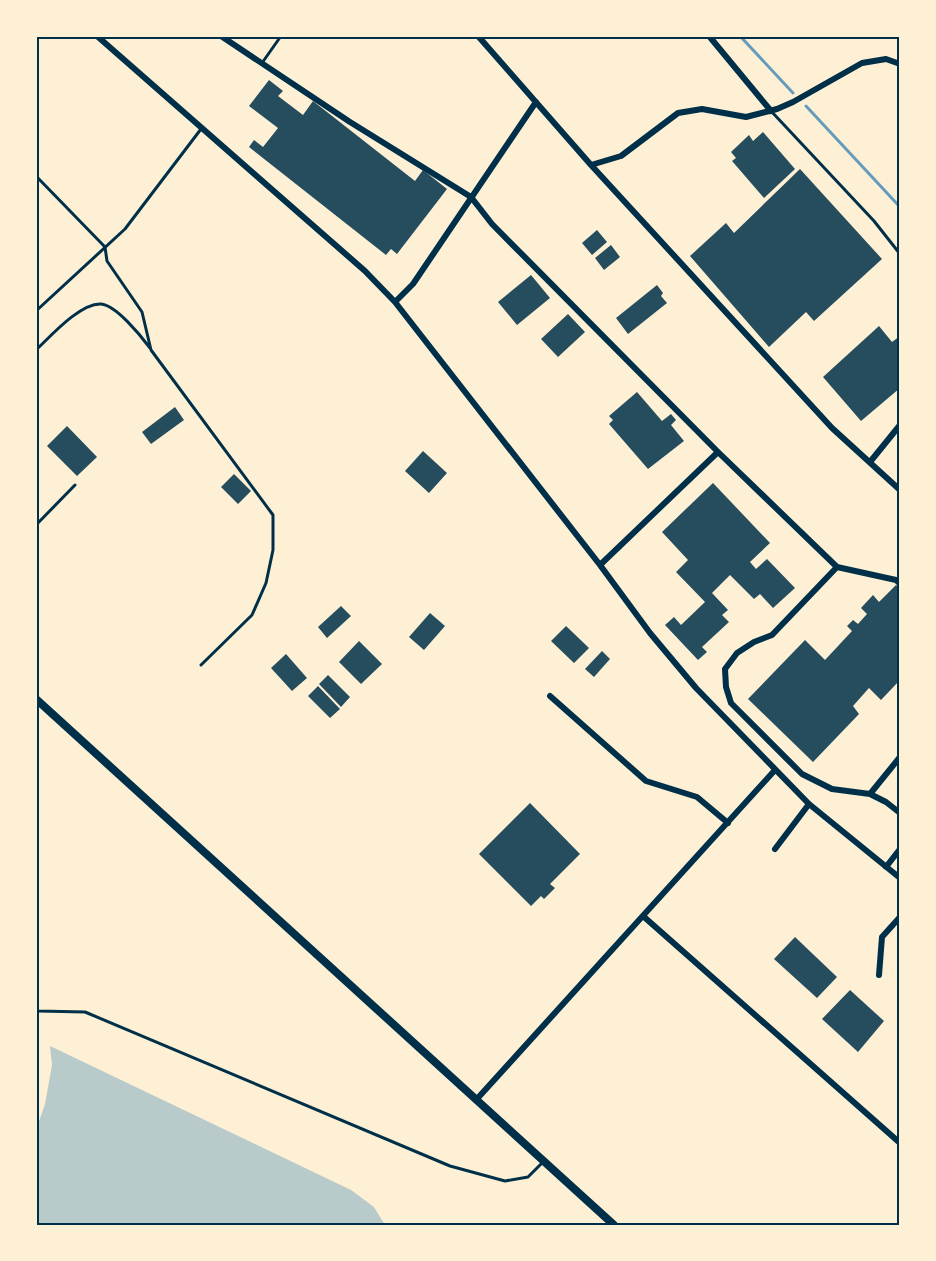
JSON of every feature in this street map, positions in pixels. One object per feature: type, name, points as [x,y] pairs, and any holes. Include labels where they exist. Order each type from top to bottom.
[{"type":"street","points":[[98,36],[106,38],[202,128],[364,271],[394,302],[673,660],[809,804],[900,878]]},
{"type":"street","points":[[221,36],[350,122],[471,197],[492,224],[718,452],[837,567],[896,580],[900,584]]},
{"type":"street","points":[[478,36],[591,165],[832,428],[900,490]]},
{"type":"street","points":[[709,36],[771,111]]},
{"type":"street","points":[[591,165],[621,156],[678,113],[702,109],[746,117],[771,111],[807,96],[862,63],[886,59],[900,64]]},
{"type":"street","points":[[394,302],[413,284],[536,102]]},
{"type":"street","points":[[870,462],[900,425]]},
{"type":"street","points":[[600,565],[718,452]]},
{"type":"street","points":[[837,567],[772,635],[754,642],[737,653],[725,669],[726,687],[731,703],[802,774],[832,789],[870,794],[886,801],[900,813]]},
{"type":"street","points":[[550,696],[646,780],[697,797],[728,823]]},
{"type":"street","points":[[36,699],[614,1225]]},
{"type":"street","points":[[870,794],[900,757]]},
{"type":"street","points":[[476,1100],[775,770]]},
{"type":"street","points":[[776,849],[809,804]]},
{"type":"street","points":[[885,867],[900,849]]},
{"type":"street","points":[[644,916],[900,1143]]},
{"type":"street","points":[[879,975],[882,937],[900,917]]},
{"type":"lane","points":[[262,63],[282,36]]},
{"type":"lane","points":[[771,111],[874,220],[900,254]]},
{"type":"lane","points":[[36,311],[125,229],[202,128]]},
{"type":"lane","points":[[36,177],[105,247],[107,261],[142,312],[151,350]]},
{"type":"lane","points":[[36,350],[81,310],[100,304],[108,306],[137,330],[273,514],[273,550],[269,572],[252,615],[201,665]]},
{"type":"lane","points":[[36,525],[75,485]]},
{"type":"lane","points":[[36,1009],[38,1011],[85,1012],[450,1166],[505,1181],[528,1176],[544,1162]]},
{"type":"shaded area","points":[[50,1046],[351,1190],[374,1207],[385,1225],[36,1225],[36,1130],[45,1104],[52,1065]]},
{"type":"building","points":[[269,80],[283,91],[278,96],[303,115],[313,101],[415,181],[423,170],[447,189],[397,254],[391,249],[386,255],[249,147],[254,140],[263,147],[278,128],[249,106]]},
{"type":"building","points":[[763,132],[795,169],[764,198],[732,161],[736,158],[731,152],[749,135],[753,141]]},
{"type":"building","points":[[800,169],[882,259],[814,321],[806,312],[769,347],[690,256],[726,223],[734,233]]},
{"type":"building","points":[[597,230],[607,242],[592,255],[582,243]]},
{"type":"building","points":[[611,245],[620,257],[604,270],[595,258]]},
{"type":"building","points":[[531,275],[550,298],[517,325],[498,302]]},
{"type":"building","points":[[657,285],[663,293],[661,296],[667,303],[628,334],[616,318]]},
{"type":"building","points":[[568,314],[585,332],[558,357],[541,339]]},
{"type":"building","points":[[879,326],[892,342],[900,336],[900,388],[861,421],[823,377]]},
{"type":"building","points":[[637,392],[662,421],[671,414],[676,420],[671,425],[684,441],[648,469],[609,424],[613,420],[609,416]]},
{"type":"building","points":[[175,407],[184,420],[151,444],[142,432]]},
{"type":"building","points":[[67,426],[97,457],[77,476],[47,446]]},
{"type":"building","points":[[423,451],[447,473],[429,493],[405,471]]},
{"type":"building","points":[[234,474],[251,491],[238,504],[221,487]]},
{"type":"building","points":[[713,483],[770,543],[750,562],[756,569],[767,559],[795,588],[773,608],[760,594],[754,599],[730,575],[712,593],[728,610],[722,615],[729,622],[702,647],[707,652],[698,660],[665,625],[674,617],[681,625],[705,602],[676,572],[688,560],[662,532]]},
{"type":"building","points":[[896,585],[900,589],[900,680],[881,700],[869,688],[853,706],[859,714],[813,762],[748,699],[805,640],[825,660],[852,631],[847,626],[853,620],[858,624],[867,614],[861,608],[873,595],[879,602]]},
{"type":"building","points":[[341,606],[351,616],[327,638],[318,627]]},
{"type":"building","points":[[430,613],[445,626],[424,650],[409,637]]},
{"type":"building","points":[[566,626],[589,648],[574,663],[551,641]]},
{"type":"building","points":[[359,641],[382,664],[361,684],[339,662]]},
{"type":"building","points":[[602,651],[610,659],[594,677],[585,669]]},
{"type":"building","points":[[286,654],[307,678],[292,691],[271,668]]},
{"type":"building","points":[[328,675],[350,697],[341,707],[319,684]]},
{"type":"building","points":[[318,686],[340,709],[330,718],[308,696]]},
{"type":"building","points":[[530,803],[580,854],[550,884],[555,888],[544,899],[541,896],[531,906],[479,854]]},
{"type":"building","points":[[795,937],[837,977],[817,998],[774,959]]},
{"type":"building","points":[[850,990],[884,1021],[858,1052],[822,1019]]},
{"type":"waterway","points":[[740,36],[793,93]]},
{"type":"waterway","points":[[806,106],[900,207]]}]
